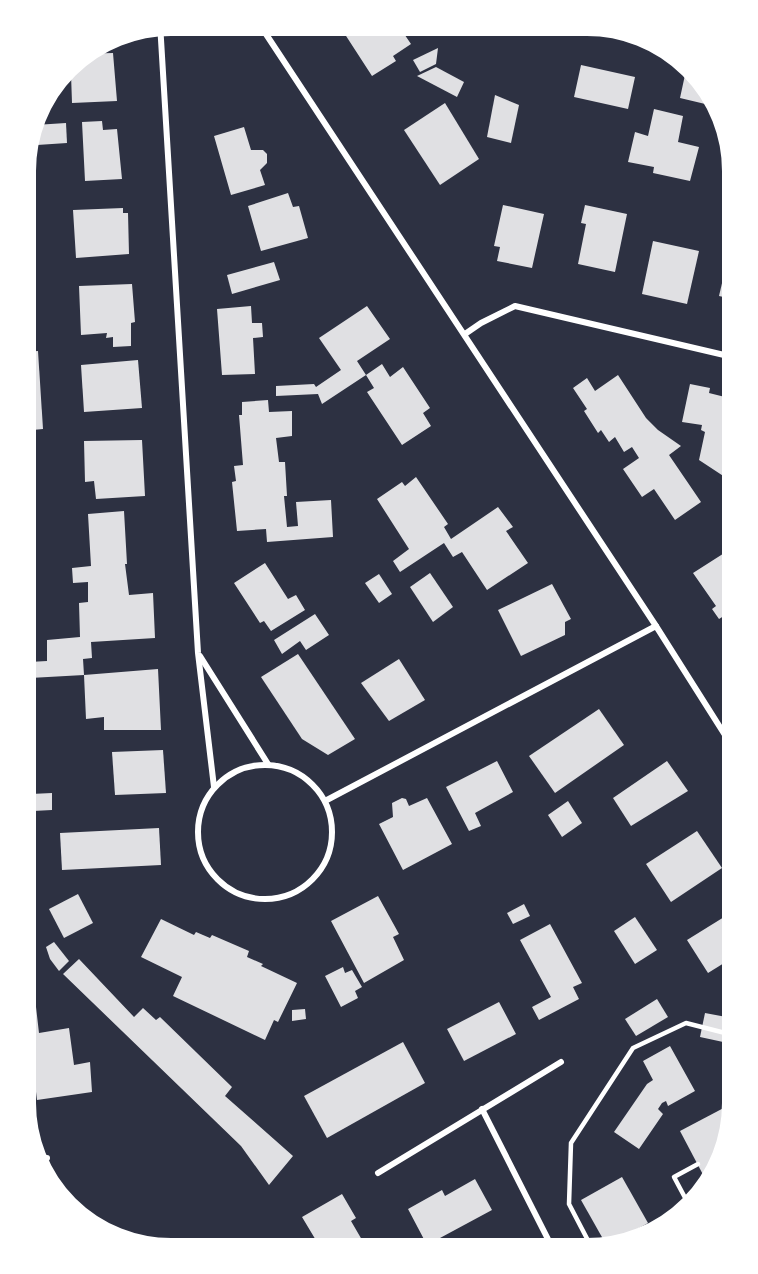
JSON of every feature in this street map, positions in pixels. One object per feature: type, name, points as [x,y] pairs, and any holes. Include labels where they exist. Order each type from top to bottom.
[{"type":"street","points":[[265,32],[465,334],[726,737]]},
{"type":"street","points":[[161,33],[198,653],[214,787]]},
{"type":"street","points":[[465,334],[515,306],[726,355]]},
{"type":"street","points":[[325,801],[656,626]]},
{"type":"street","points":[[198,653],[268,764]]},
{"type":"street","points":[[268,764],[291,770],[311,782],[325,801],[332,822],[332,845],[324,866],[310,884],[291,896],[269,900],[246,898],[226,888],[210,872],[200,851],[197,829],[202,807],[214,787],[229,774],[248,766],[268,764]]},
{"type":"street","points":[[378,1173],[561,1062]]},
{"type":"street","points":[[482,1109],[549,1242]]},
{"type":"street","points":[[42,1158],[47,1158]]},
{"type":"lane","points":[[589,1242],[569,1204],[571,1143],[633,1048],[686,1023],[726,1033]]},
{"type":"lane","points":[[687,1201],[674,1177],[698,1164]]},
{"type":"building","points":[[343,32],[403,32],[411,44],[393,56],[396,61],[372,76]]},
{"type":"building","points":[[438,48],[436,64],[420,72],[413,60]]},
{"type":"building","points":[[113,53],[117,101],[72,103],[71,74],[95,54]]},
{"type":"building","points":[[581,65],[635,77],[628,109],[574,97]]},
{"type":"building","points":[[436,67],[464,82],[457,97],[417,76]]},
{"type":"building","points":[[686,72],[710,105],[680,98]]},
{"type":"building","points":[[495,95],[519,105],[511,143],[487,137]]},
{"type":"building","points":[[445,103],[479,159],[440,185],[404,130]]},
{"type":"building","points":[[654,109],[683,116],[678,142],[699,147],[690,181],[653,173],[654,167],[628,162],[635,132],[648,136]]},
{"type":"building","points":[[102,121],[103,130],[117,129],[122,179],[85,181],[82,122]]},
{"type":"building","points":[[66,123],[67,143],[37,145],[36,135],[39,125]]},
{"type":"building","points":[[244,127],[251,150],[263,150],[267,154],[267,163],[260,170],[265,185],[231,195],[214,136]]},
{"type":"building","points":[[288,193],[293,207],[299,206],[308,238],[261,251],[248,206]]},
{"type":"building","points":[[503,205],[544,214],[532,268],[497,261],[500,247],[494,246]]},
{"type":"building","points":[[585,205],[627,214],[615,272],[578,264],[586,224],[581,223]]},
{"type":"building","points":[[123,208],[123,213],[128,213],[129,254],[76,258],[73,210]]},
{"type":"building","points":[[653,241],[699,251],[687,304],[642,294]]},
{"type":"building","points":[[274,262],[280,280],[232,294],[227,275]]},
{"type":"building","points":[[726,266],[726,298],[719,296]]},
{"type":"building","points":[[132,284],[135,322],[131,323],[131,346],[113,347],[113,337],[106,338],[107,333],[81,335],[79,286]]},
{"type":"building","points":[[251,306],[252,323],[262,323],[263,337],[253,338],[255,374],[222,375],[217,309]]},
{"type":"building","points":[[367,306],[390,339],[357,361],[366,375],[322,404],[318,394],[276,396],[276,386],[314,384],[316,387],[341,370],[319,338]]},
{"type":"building","points":[[32,351],[38,351],[43,429],[32,430]]},
{"type":"building","points":[[138,360],[142,408],[84,412],[81,365]]},
{"type":"building","points":[[382,364],[390,377],[403,367],[430,408],[423,413],[431,426],[402,445],[367,392],[374,388],[366,375]]},
{"type":"building","points":[[618,375],[646,418],[658,430],[681,446],[669,455],[701,502],[675,520],[654,489],[642,497],[623,469],[639,458],[632,447],[624,452],[615,437],[609,442],[601,430],[598,433],[584,411],[587,409],[573,388],[587,378],[595,391]]},
{"type":"building","points":[[690,384],[710,388],[709,393],[726,397],[726,478],[699,460],[705,432],[701,430],[702,425],[682,422]]},
{"type":"building","points":[[268,400],[269,412],[292,411],[292,436],[276,438],[279,462],[285,462],[287,496],[284,496],[287,527],[298,526],[296,502],[331,500],[333,537],[267,542],[266,529],[237,531],[232,482],[236,481],[234,466],[243,465],[239,415],[242,415],[242,402]]},
{"type":"building","points":[[142,440],[145,496],[96,499],[94,481],[85,482],[84,441]]},
{"type":"building","points":[[416,477],[448,524],[444,527],[451,539],[498,507],[513,527],[506,531],[528,563],[487,590],[462,552],[453,557],[444,543],[400,572],[393,561],[409,549],[377,499],[402,482],[405,486]]},
{"type":"building","points":[[124,511],[127,564],[125,564],[129,595],[153,593],[155,638],[91,642],[92,658],[83,659],[84,675],[32,678],[32,662],[47,661],[47,640],[80,637],[79,603],[88,602],[88,582],[73,583],[72,568],[91,566],[88,514]]},
{"type":"building","points":[[726,552],[726,615],[719,619],[712,609],[716,606],[693,573]]},
{"type":"building","points":[[265,563],[288,599],[296,595],[305,610],[271,631],[264,621],[260,623],[234,583]]},
{"type":"building","points":[[430,573],[453,607],[433,622],[410,587]]},
{"type":"building","points":[[379,574],[392,594],[379,603],[365,583]]},
{"type":"building","points":[[552,584],[571,619],[565,622],[565,635],[521,656],[498,610]]},
{"type":"building","points":[[315,614],[329,635],[306,650],[300,641],[282,654],[274,640]]},
{"type":"building","points":[[298,654],[355,739],[328,755],[302,739],[261,677]]},
{"type":"building","points":[[399,659],[425,700],[389,721],[361,683]]},
{"type":"building","points":[[158,669],[161,730],[104,730],[104,717],[86,719],[84,675]]},
{"type":"building","points":[[599,709],[624,745],[555,793],[529,756]]},
{"type":"building","points":[[163,750],[166,793],[115,795],[112,752]]},
{"type":"building","points":[[497,761],[513,792],[475,813],[481,826],[469,831],[446,787]]},
{"type":"building","points":[[667,761],[688,791],[631,826],[613,798]]},
{"type":"building","points":[[52,793],[52,810],[33,811],[32,794]]},
{"type":"building","points":[[402,798],[406,799],[409,806],[427,798],[452,844],[403,870],[379,824],[393,817],[392,803]]},
{"type":"building","points":[[568,801],[582,823],[562,837],[548,815]]},
{"type":"building","points":[[159,828],[161,865],[62,870],[60,833]]},
{"type":"building","points":[[697,831],[722,868],[671,902],[646,864]]},
{"type":"building","points":[[78,894],[93,923],[64,938],[49,909]]},
{"type":"building","points":[[378,896],[399,934],[393,937],[404,960],[364,983],[331,921]]},
{"type":"building","points":[[524,904],[530,916],[513,924],[507,913]]},
{"type":"building","points":[[726,916],[726,962],[708,973],[687,940]]},
{"type":"building","points":[[635,917],[657,950],[635,964],[614,931]]},
{"type":"building","points":[[161,919],[194,935],[196,932],[210,938],[212,935],[249,951],[247,957],[297,983],[278,1022],[274,1020],[265,1040],[173,996],[182,977],[141,957]]},
{"type":"building","points":[[550,924],[582,983],[573,987],[579,999],[539,1020],[532,1007],[551,997],[520,940]]},
{"type":"building","points":[[54,942],[69,961],[59,971],[50,959],[46,947]]},
{"type":"building","points":[[79,959],[134,1017],[143,1008],[156,1020],[160,1017],[232,1087],[225,1096],[293,1156],[269,1185],[241,1146],[63,974]]},
{"type":"building","points":[[343,967],[345,973],[352,970],[362,987],[355,991],[358,998],[341,1007],[325,976]]},
{"type":"building","points":[[657,999],[668,1017],[636,1036],[625,1019]]},
{"type":"building","points":[[499,1002],[516,1034],[464,1061],[447,1029]]},
{"type":"building","points":[[36,1007],[39,1033],[69,1028],[74,1065],[90,1062],[92,1092],[37,1100],[32,1059],[32,1008]]},
{"type":"building","points":[[305,1009],[306,1019],[292,1021],[292,1010]]},
{"type":"building","points":[[705,1013],[726,1017],[726,1043],[700,1037]]},
{"type":"building","points":[[403,1042],[425,1083],[327,1138],[304,1096]]},
{"type":"building","points":[[670,1046],[695,1091],[668,1106],[666,1101],[662,1103],[658,1109],[663,1114],[639,1149],[614,1132],[647,1084],[653,1080],[643,1061]]},
{"type":"building","points":[[726,1107],[724,1131],[719,1148],[705,1178],[680,1131]]},
{"type":"building","points":[[622,1177],[648,1223],[620,1239],[604,1241],[581,1200]]},
{"type":"building","points":[[475,1179],[492,1210],[433,1242],[425,1242],[408,1209],[442,1190],[445,1196]]},
{"type":"building","points":[[342,1194],[356,1218],[351,1221],[363,1242],[317,1242],[302,1217]]}]
